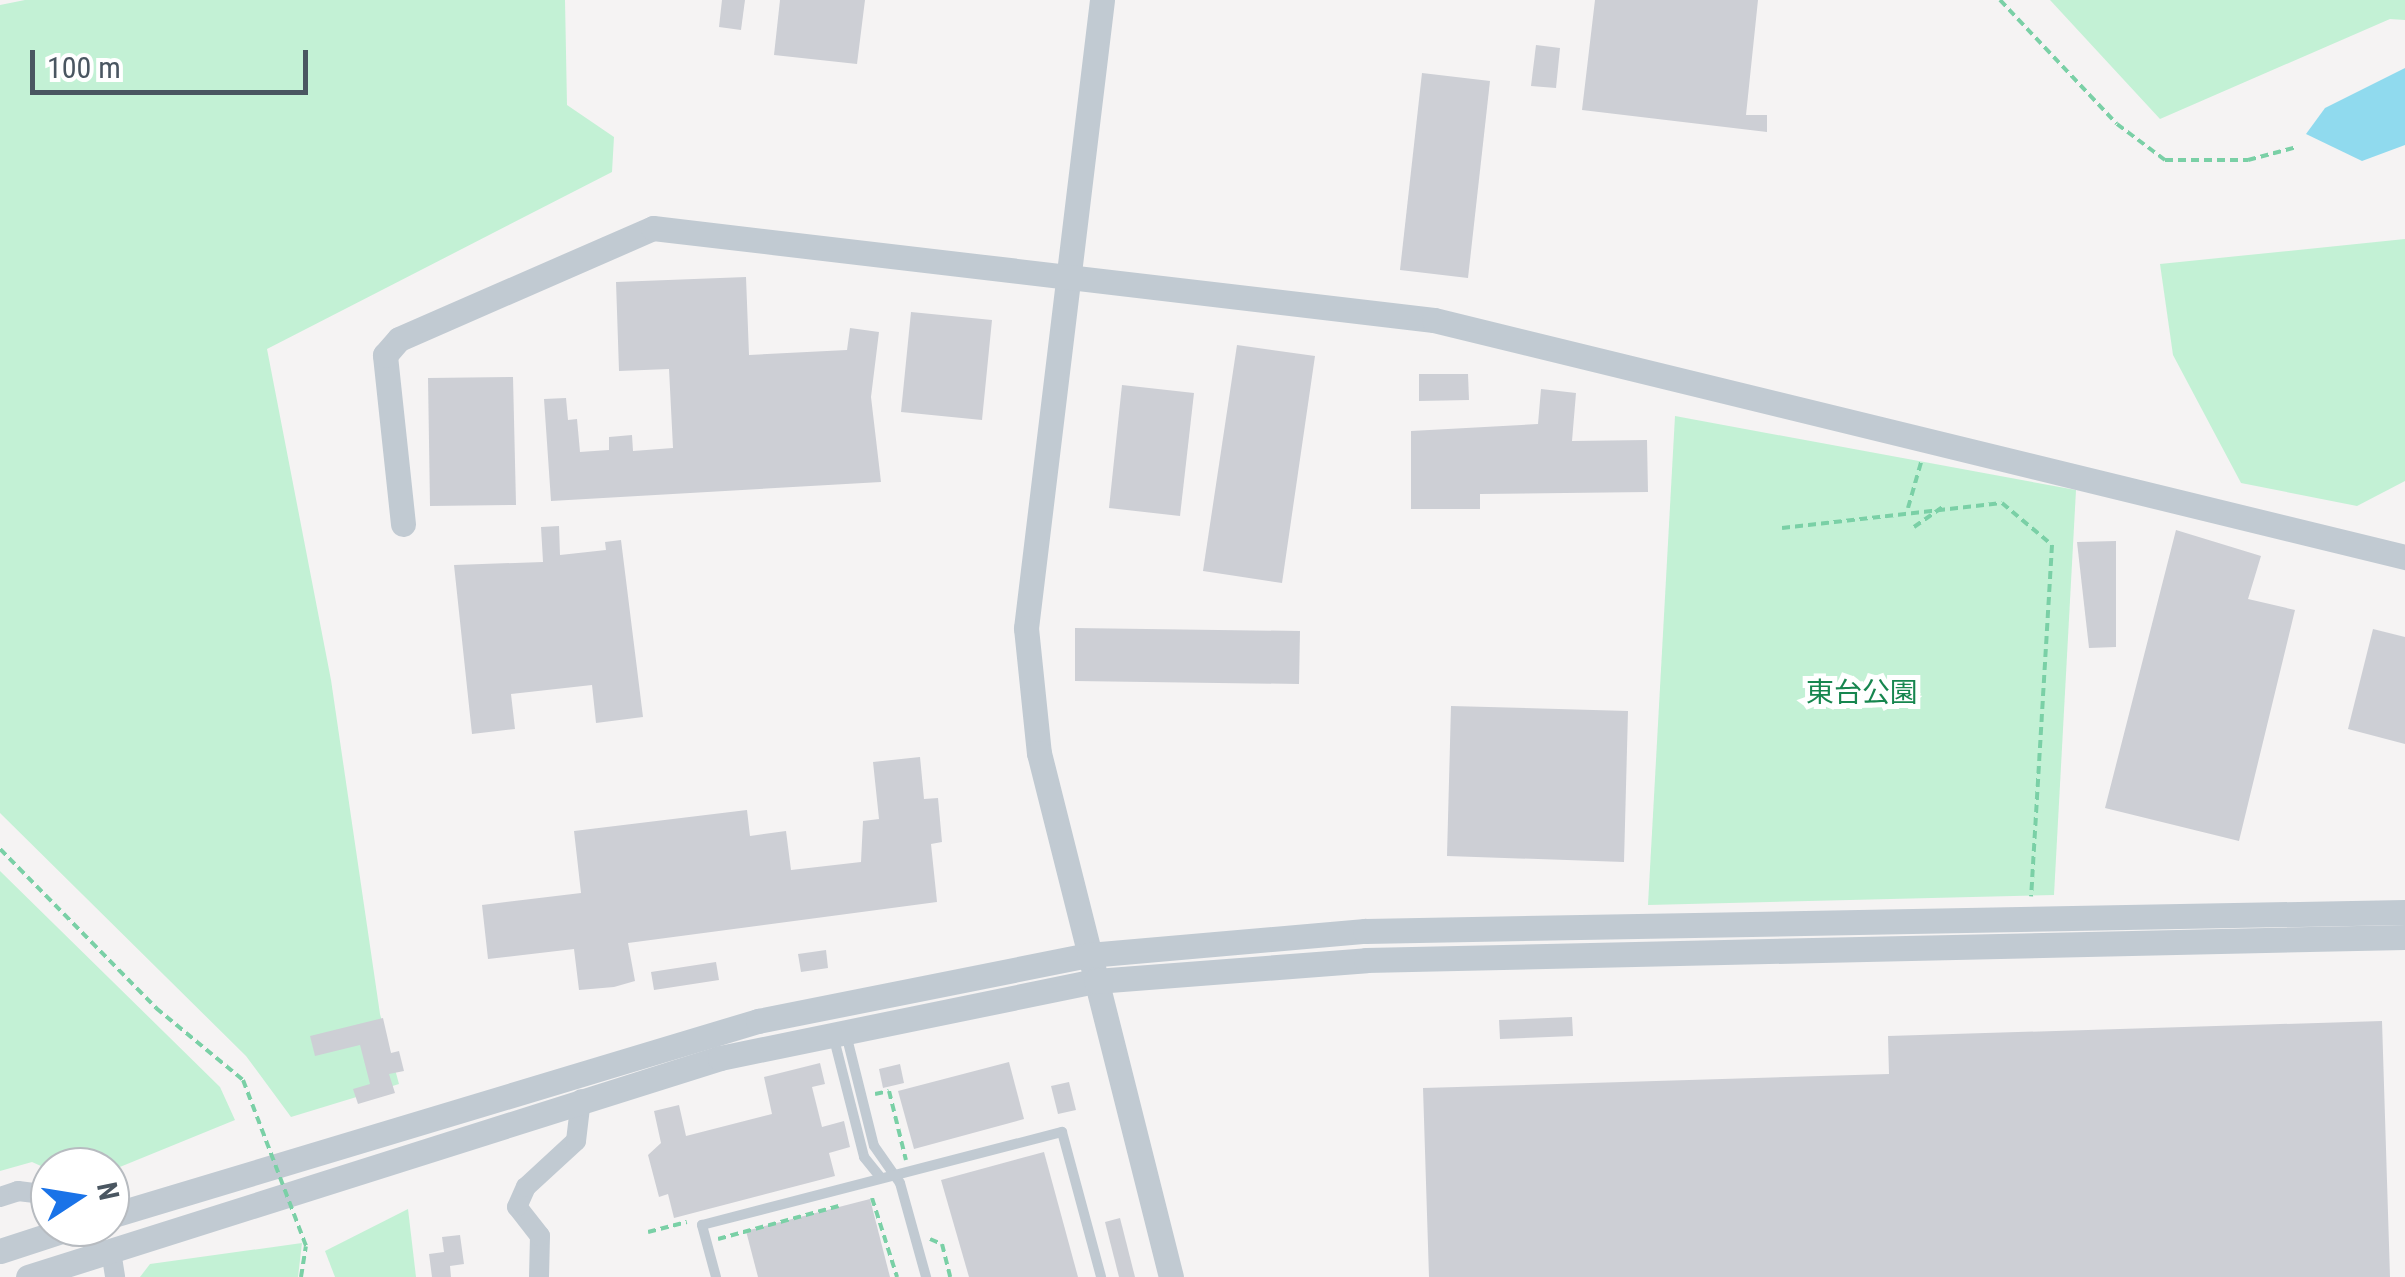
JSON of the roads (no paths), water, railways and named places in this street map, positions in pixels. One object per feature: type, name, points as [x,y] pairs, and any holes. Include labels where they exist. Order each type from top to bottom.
[{"type":"street","points":[[1102,0],[1026,628],[1039,753],[1171,1277]]},
{"type":"street","points":[[404,524],[384,355],[399,340],[622,237],[653,228],[1434,320],[2405,556]]},
{"type":"street","points":[[130,1210],[758,1021],[1090,955],[1366,931],[2405,912]]},
{"type":"street","points":[[28,1277],[720,1058],[1096,981],[1366,960],[2405,937]]},
{"type":"street","points":[[539,1277],[540,1236],[517,1207],[526,1187],[576,1141],[581,1099]]},
{"type":"street","points":[[0,1196],[18,1190],[30,1192]]},
{"type":"street","points":[[0,1251],[30,1241]]},
{"type":"street","points":[[111,1251],[115,1277]]},
{"type":"lane","points":[[839,1034],[874,1146],[896,1174],[926,1277]]},
{"type":"lane","points":[[839,1034],[864,1157],[881,1178]]},
{"type":"lane","points":[[716,1277],[702,1224],[1062,1132],[1101,1277]]},
{"type":"water","points":[[2405,68],[2405,145],[2362,161],[2306,134],[2325,108]]},
{"type":"park label","name":"東台公園","points":[[1862,693]]}]
